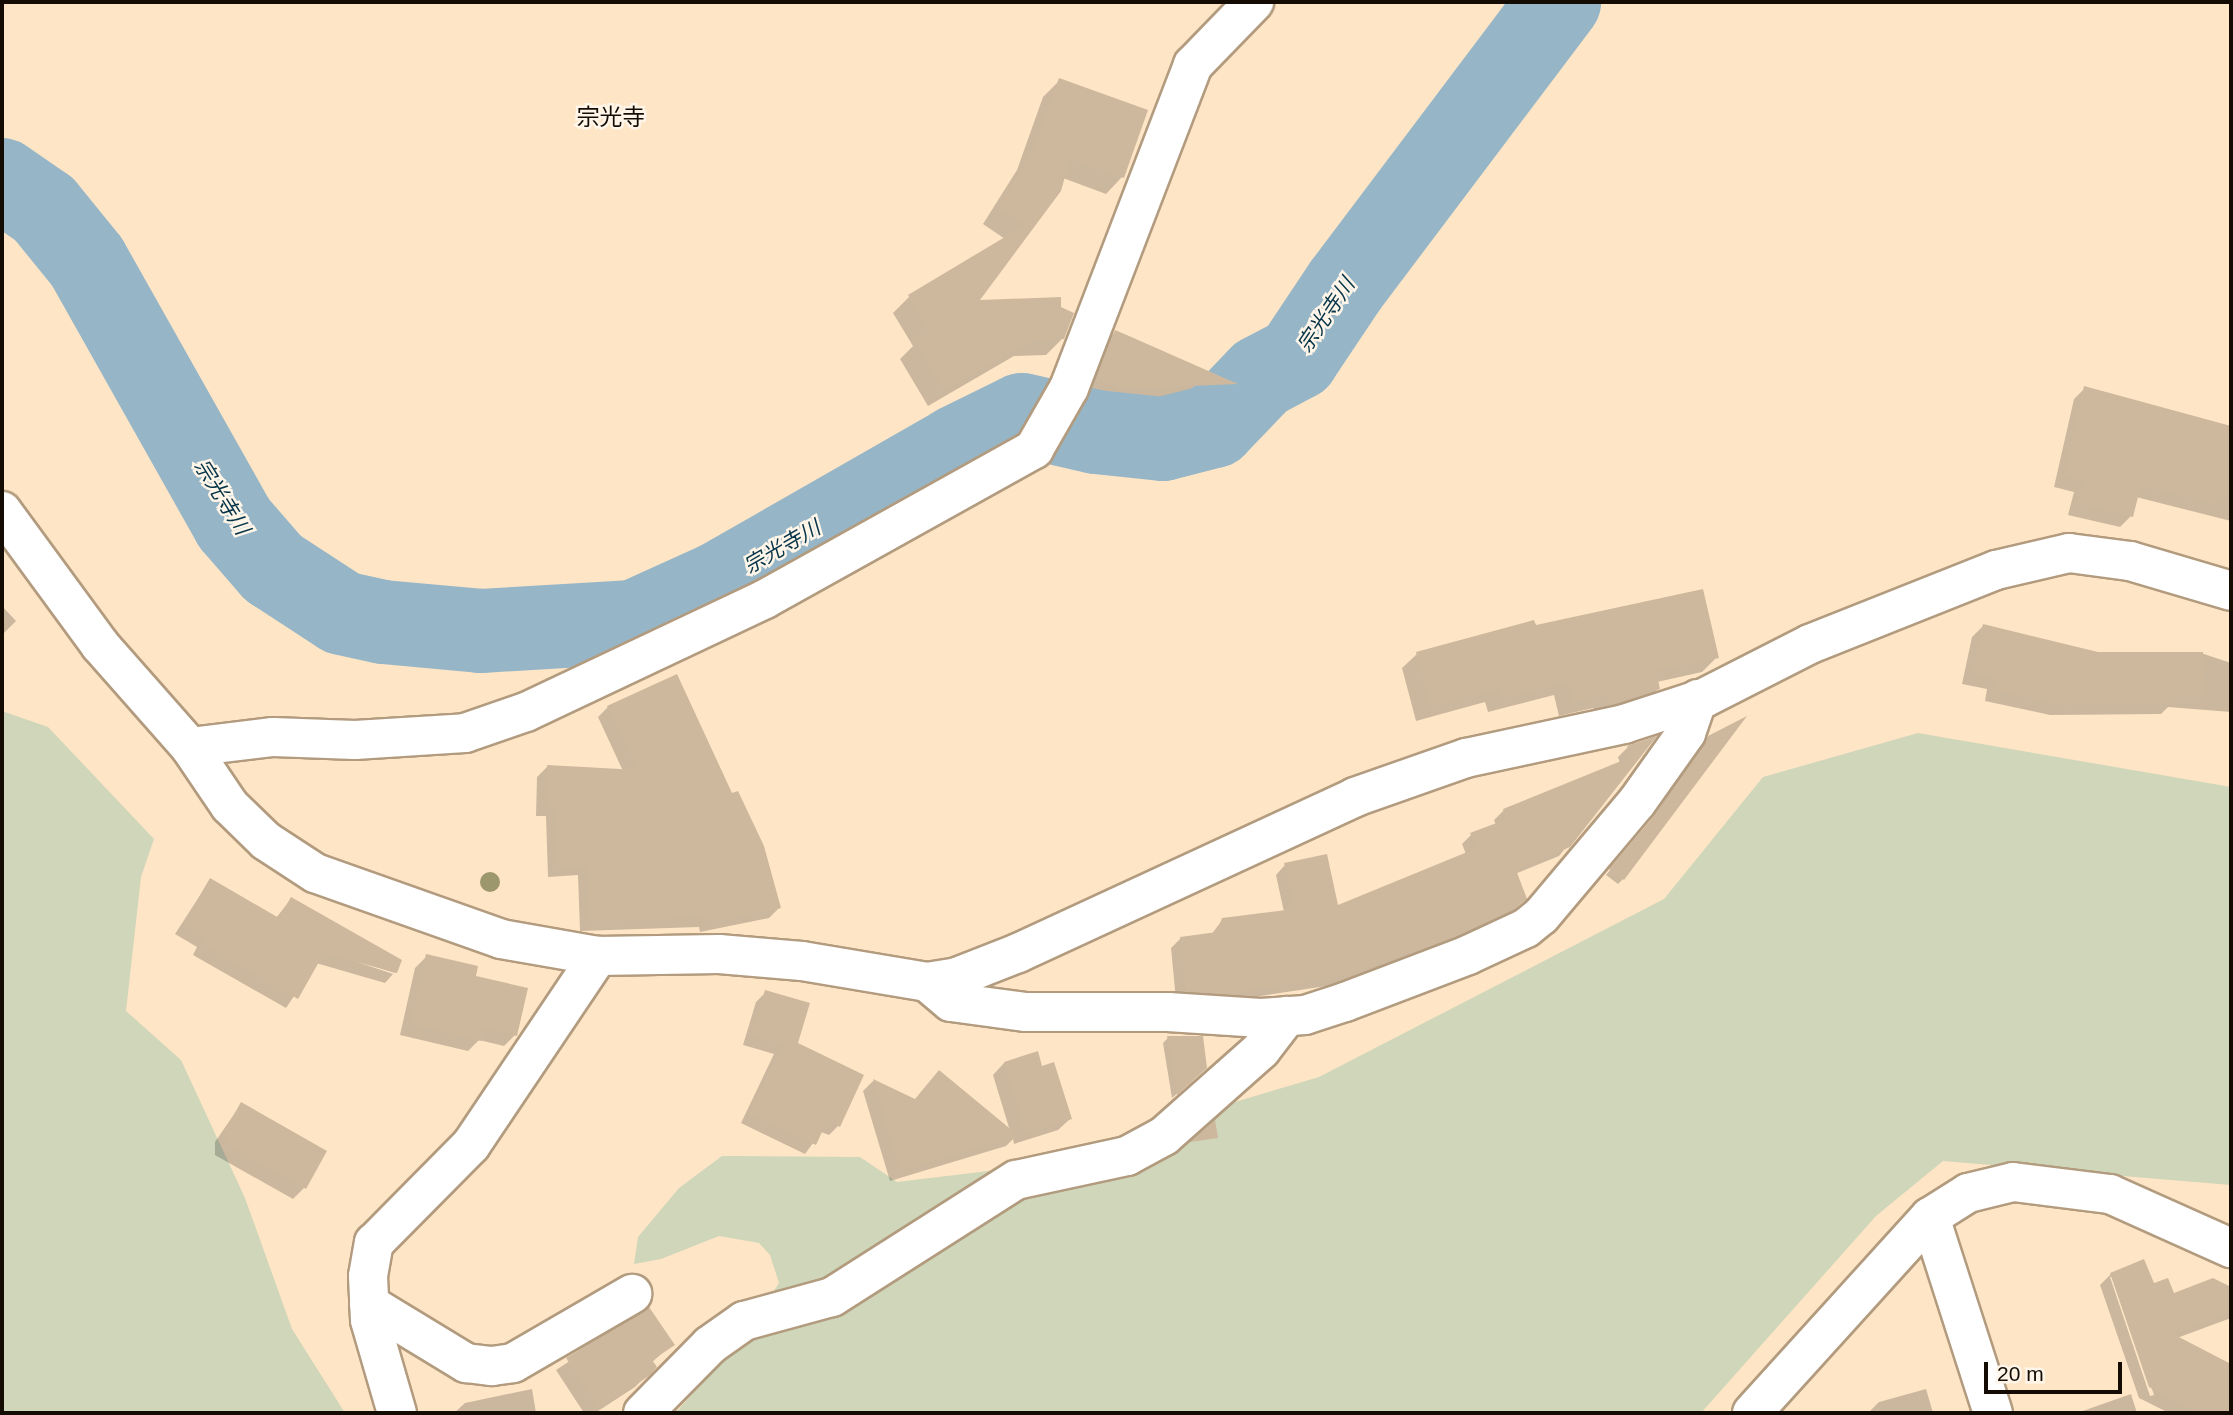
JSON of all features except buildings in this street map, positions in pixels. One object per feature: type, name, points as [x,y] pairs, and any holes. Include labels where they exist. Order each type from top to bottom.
[{"type":"street","points":[[190,747],[273,737],[355,740],[465,733],[526,712],[765,600],[1034,449],[1069,388],[1193,65],[1254,2]]},
{"type":"street","points":[[2,511],[100,645],[190,747],[230,806],[266,841],[315,873],[501,939],[598,956],[719,954],[788,960],[927,982],[957,977],[1018,953],[1355,797],[1466,758],[1624,724],[1698,699],[1811,644],[1996,570],[2069,554],[2130,561],[2231,591]]},
{"type":"street","points":[[927,982],[951,1002],[984,1009],[1287,1016],[1345,1002],[1526,928],[1636,802],[1686,733],[1698,699]]},
{"type":"street","points":[[397,1413],[369,1304],[374,1243],[471,1145],[598,956]]},
{"type":"street","points":[[643,1413],[710,1345],[744,1321],[832,1297],[1016,1180],[1126,1156],[1164,1136],[1261,1050],[1287,1016]]},
{"type":"street","points":[[1752,1413],[1930,1217],[1968,1193],[2013,1182],[2110,1194],[2231,1248]]},
{"type":"street","points":[[1930,1217],[1993,1413]]},
{"type":"street","points":[[369,1304],[466,1363],[492,1366],[513,1363],[632,1294]]},
{"type":"green space","points":[[2,711],[48,727],[154,839],[141,877],[126,1011],[181,1060],[245,1198],[292,1329],[345,1413],[2,1413]]},
{"type":"green space","points":[[1918,733],[2231,787],[2231,1185],[1943,1161],[1876,1216],[1701,1413],[668,1413],[678,1410],[746,1335],[779,1283],[770,1255],[759,1243],[719,1236],[661,1259],[634,1264],[638,1237],[679,1188],[722,1156],[860,1157],[897,1182],[1013,1168],[1319,1077],[1664,899],[1763,777]]},
{"type":"waterway","name":"宗光寺川","points":[[2,180],[44,209],[87,262],[234,523],[273,568],[342,613],[383,622],[481,631],[634,622],[720,583],[957,447],[1022,415],[1096,432],[1163,439],[1214,426],[1261,377],[1297,358],[1345,286],[1559,2]]},
{"type":"district","name":"宗光寺","points":[[611,117]]}]
